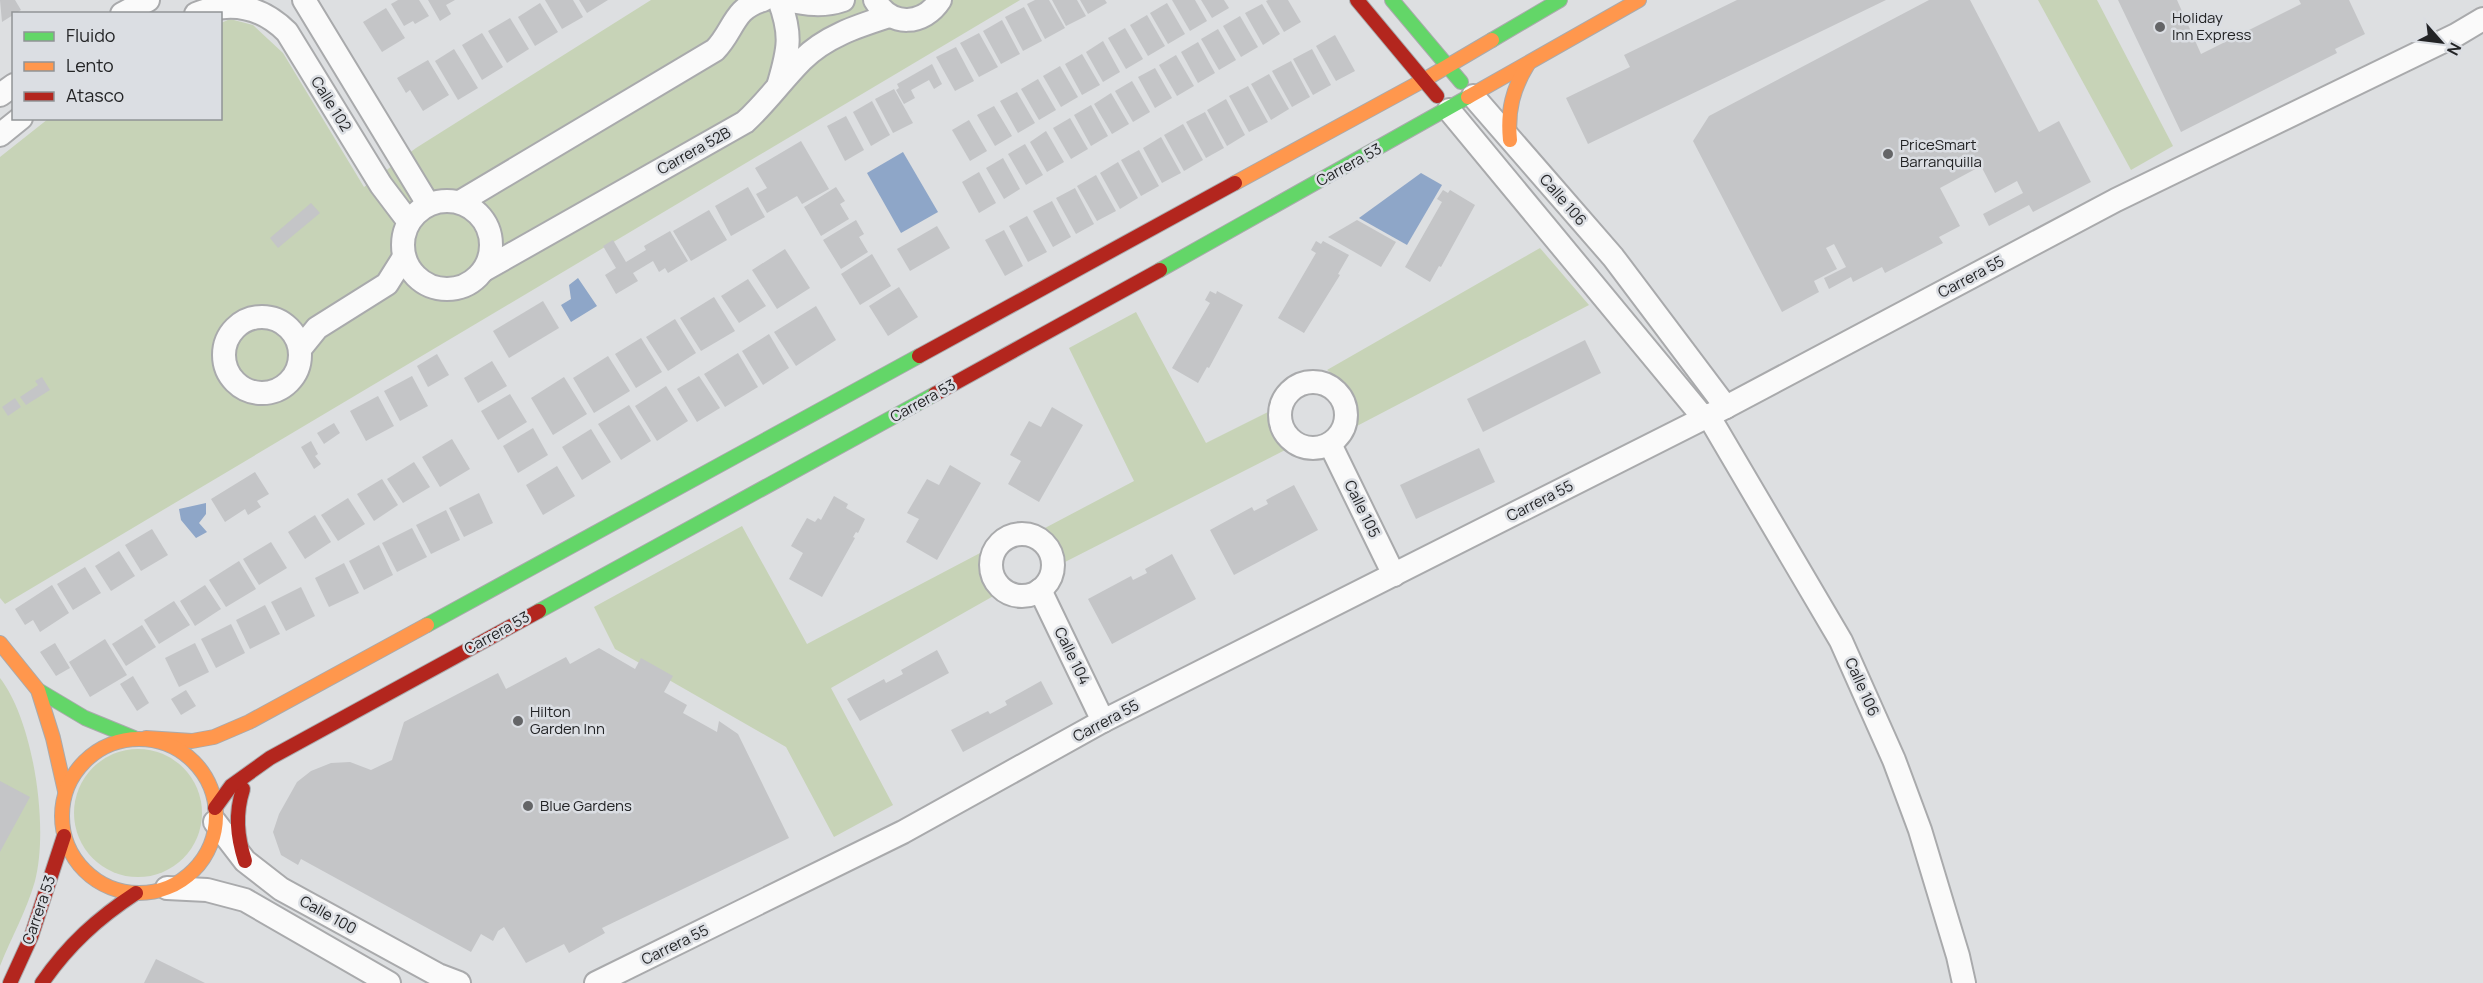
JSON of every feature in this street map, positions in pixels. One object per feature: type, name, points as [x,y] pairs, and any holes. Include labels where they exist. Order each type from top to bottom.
[{"type":"main road","name":"Calle 106","points":[[1357,0],[1449,110]]},
{"type":"main road","name":"Calle 106","points":[[1392,0],[1473,96]]},
{"type":"main road","points":[[0,643],[38,690],[85,718],[140,738],[164,742],[180,750],[204,775],[212,791],[215,815],[212,839],[195,868],[167,888],[136,893],[117,890],[99,882],[83,870],[71,854],[64,836],[61,813],[65,792],[79,768],[99,749],[116,741],[140,738],[192,741],[214,737],[249,722],[1424,80],[1560,0]]},
{"type":"main road","name":"Carrera 53","points":[[215,815],[231,786],[256,766],[753,495],[1449,110],[1639,0]]},
{"type":"main road","points":[[1510,140],[1507,119],[1509,99],[1516,81],[1528,64]]},
{"type":"main road","points":[[38,690],[53,738],[65,792]]},
{"type":"main road","points":[[245,861],[236,831],[236,813],[246,781],[256,766]]},
{"type":"main road","name":"Carrera 53","points":[[10,983],[31,937],[64,836]]},
{"type":"main road","points":[[42,983],[59,957],[79,934],[102,914],[136,893]]},
{"type":"street","points":[[126,12],[148,0]]},
{"type":"street","name":"Calle 102","points":[[304,0],[428,204]]},
{"type":"street","points":[[460,202],[715,50],[723,42],[738,6],[763,0]]},
{"type":"street","points":[[777,87],[789,45],[789,29],[779,0]]},
{"type":"street","points":[[786,0],[812,5],[830,4],[843,0]]},
{"type":"street","name":"Carrera 52B","points":[[484,270],[745,122],[762,107],[803,59],[819,46],[882,8],[908,21],[918,19],[935,8],[940,0]]},
{"type":"street","name":"Calle 102","points":[[200,12],[210,7],[239,6],[256,9],[274,19],[287,32],[381,185],[409,222]]},
{"type":"street","name":"Carrera 55","points":[[596,983],[903,832],[1103,721],[1667,437],[2116,200],[2456,35],[2483,19]]},
{"type":"street","name":"Calle 106","points":[[1473,96],[1612,257],[1713,413],[1841,641],[1894,760],[1920,830],[1964,983]]},
{"type":"street","name":"Calle 106","points":[[1449,110],[1661,363],[1713,413]]},
{"type":"street","points":[[0,135],[19,120]]},
{"type":"street","points":[[450,200],[460,202],[473,208],[489,230],[492,244],[490,258],[484,270],[462,288],[448,290],[434,288],[414,276],[404,257],[403,239],[409,222],[428,204],[450,200]]},
{"type":"street","points":[[300,349],[317,328],[387,284],[404,257]]},
{"type":"street","points":[[387,284],[422,282]]},
{"type":"street","points":[[266,317],[288,327],[296,337],[300,349],[300,359],[293,377],[275,391],[264,393],[252,392],[231,378],[225,360],[226,342],[233,331],[242,323],[254,318],[266,317]]},
{"type":"street","points":[[288,327],[317,328]]},
{"type":"street","name":"Calle 106","points":[[1661,363],[1672,380],[1677,400],[1676,420],[1667,437]]},
{"type":"street","name":"Calle 105","points":[[1330,444],[1394,575]]},
{"type":"street","name":"Calle 104","points":[[1040,590],[1103,721]]},
{"type":"street","name":"Calle 100","points":[[215,815],[245,861],[261,876],[438,975],[459,983]]},
{"type":"street","name":"Calle 100","points":[[167,888],[207,890],[245,900],[389,983]]},
{"type":"green space","points":[[651,0],[1020,0],[5,604],[0,598],[0,157],[47,120],[222,120],[222,23],[230,19],[253,25],[283,53],[364,187],[416,148]]},
{"type":"green space","points":[[2038,0],[2097,0],[2173,146],[2131,170]]},
{"type":"green space","points":[[1540,248],[1589,305],[1355,427],[1356,407],[1352,393],[1327,370]]},
{"type":"green space","points":[[1136,312],[1206,443],[1270,411],[1272,431],[1287,449],[1065,562],[1060,544],[1045,528],[1134,481],[1069,348]]},
{"type":"green space","points":[[742,526],[807,644],[982,552],[986,575],[997,594],[831,688],[893,805],[834,837],[786,747],[615,649],[594,607]]},
{"type":"green space","points":[[0,678],[12,697],[30,748],[36,776],[40,833],[39,859],[32,892],[0,966]]},
{"type":"green space","points":[[138,749],[162,754],[183,768],[197,789],[202,813],[197,837],[183,858],[162,872],[138,877],[114,872],[93,858],[79,837],[74,813],[79,789],[93,768],[114,754]]},
{"type":"water","points":[[903,152],[938,212],[901,233],[867,173]]},
{"type":"water","points":[[1421,173],[1442,185],[1407,245],[1359,218]]},
{"type":"water","points":[[578,278],[597,306],[571,322],[561,305],[571,299],[569,285]]},
{"type":"water","points":[[206,503],[206,514],[199,523],[207,532],[196,538],[181,520],[179,509]]},
{"type":"building","points":[[0,0],[15,0],[21,10],[12,12],[12,16],[2,22]]},
{"type":"building","points":[[398,0],[419,0],[429,16],[415,24],[413,21],[404,26],[391,4]]},
{"type":"building","points":[[428,0],[455,0],[446,5],[451,14],[440,21]]},
{"type":"building","points":[[545,0],[573,0],[583,17],[562,29]]},
{"type":"building","points":[[579,0],[608,0],[587,13]]},
{"type":"building","points":[[1035,0],[1049,0],[1065,28],[1045,39],[1027,4]]},
{"type":"building","points":[[1052,0],[1077,0],[1086,16],[1066,26]]},
{"type":"building","points":[[1080,0],[1105,0],[1107,3],[1088,14]]},
{"type":"building","points":[[1172,0],[1195,0],[1207,21],[1190,31]]},
{"type":"building","points":[[1201,0],[1224,0],[1229,8],[1212,18]]},
{"type":"building","points":[[1288,0],[1301,22],[1284,32],[1266,1]]},
{"type":"building","points":[[1737,0],[1886,0],[1588,144],[1566,98],[1630,67],[1624,55]]},
{"type":"building","name":"PriceSmart Barranquilla","points":[[1929,0],[1970,0],[2039,132],[2059,121],[2091,182],[2033,212],[2029,205],[1989,226],[1983,214],[2023,193],[2017,181],[1995,193],[1981,166],[1940,188],[1960,226],[1939,237],[1943,243],[1885,273],[1882,267],[1853,282],[1851,277],[1829,289],[1824,278],[1846,267],[1834,244],[1826,248],[1837,269],[1814,281],[1819,292],[1782,312],[1693,141],[1709,116]]},
{"type":"building","points":[[2118,0],[2177,0],[2201,54],[2301,4],[2299,0],[2349,0],[2365,34],[2335,49],[2337,53],[2181,132]]},
{"type":"building","points":[[540,3],[558,32],[535,46],[518,17]]},
{"type":"building","points":[[1167,3],[1185,34],[1168,44],[1150,13]]},
{"type":"building","points":[[1262,4],[1280,34],[1263,45],[1245,13]]},
{"type":"building","points":[[1024,7],[1042,41],[1023,51],[1005,17]]},
{"type":"building","points":[[386,8],[405,38],[382,52],[363,22]]},
{"type":"building","points":[[1147,15],[1165,46],[1148,56],[1130,25]]},
{"type":"building","points":[[1240,16],[1258,47],[1241,57],[1223,26]]},
{"type":"building","points":[[510,18],[529,49],[507,63],[488,31]]},
{"type":"building","points":[[1002,20],[1020,54],[1001,64],[983,31]]},
{"type":"building","points":[[1125,28],[1143,59],[1126,69],[1108,38]]},
{"type":"building","points":[[1218,29],[1236,60],[1219,70],[1201,39]]},
{"type":"building","points":[[482,33],[503,67],[482,80],[462,45]]},
{"type":"building","points":[[979,33],[998,67],[979,77],[960,43]]},
{"type":"building","points":[[1335,35],[1355,71],[1336,81],[1316,46]]},
{"type":"building","points":[[1103,41],[1120,72],[1103,82],[1086,52]]},
{"type":"building","points":[[1198,42],[1215,73],[1198,83],[1181,52]]},
{"type":"building","points":[[956,47],[974,81],[955,91],[936,57]]},
{"type":"building","points":[[454,49],[478,88],[458,100],[435,61]]},
{"type":"building","points":[[1312,49],[1331,85],[1313,95],[1293,59]]},
{"type":"building","points":[[1082,54],[1100,85],[1082,95],[1065,64]]},
{"type":"building","points":[[1176,55],[1194,86],[1177,96],[1159,65]]},
{"type":"building","points":[[428,60],[449,95],[423,111],[410,90],[406,93],[397,78]]},
{"type":"building","points":[[1291,61],[1310,97],[1292,107],[1272,71]]},
{"type":"building","points":[[932,64],[942,84],[934,89],[929,80],[911,90],[915,98],[904,104],[896,90],[899,88],[897,84]]},
{"type":"building","points":[[1060,66],[1078,97],[1061,107],[1043,76]]},
{"type":"building","points":[[1155,68],[1172,98],[1155,108],[1138,77]]},
{"type":"building","points":[[1269,74],[1289,109],[1271,120],[1251,84]]},
{"type":"building","points":[[1038,79],[1056,110],[1039,120],[1021,89]]},
{"type":"building","points":[[1132,81],[1150,112],[1133,122],[1115,91]]},
{"type":"building","points":[[1248,86],[1268,122],[1249,132],[1229,96]]},
{"type":"building","points":[[894,89],[913,123],[893,133],[875,99]]},
{"type":"building","points":[[1017,92],[1035,123],[1018,133],[1000,101]]},
{"type":"building","points":[[1111,93],[1129,124],[1112,134],[1094,104]]},
{"type":"building","points":[[1226,99],[1245,135],[1227,146],[1207,110]]},
{"type":"building","points":[[872,101],[890,135],[871,146],[853,112]]},
{"type":"building","points":[[1091,105],[1108,136],[1091,146],[1074,115]]},
{"type":"building","points":[[994,106],[1012,136],[995,146],[977,115]]},
{"type":"building","points":[[1205,112],[1224,148],[1206,158],[1186,122]]},
{"type":"building","points":[[846,116],[864,150],[845,161],[827,126]]},
{"type":"building","points":[[1070,118],[1088,149],[1071,159],[1053,128]]},
{"type":"building","points":[[969,120],[987,151],[970,161],[952,130]]},
{"type":"building","points":[[1183,124],[1203,160],[1184,171],[1164,135]]},
{"type":"building","points":[[1046,131],[1064,162],[1047,172],[1030,142]]},
{"type":"building","points":[[1161,137],[1181,173],[1162,183],[1143,148]]},
{"type":"building","points":[[801,141],[829,189],[802,204],[797,196],[767,213],[756,194],[767,188],[755,168]]},
{"type":"building","points":[[1025,144],[1043,175],[1026,185],[1008,154]]},
{"type":"building","points":[[1139,150],[1159,186],[1141,196],[1121,160]]},
{"type":"building","points":[[1003,158],[1020,189],[1004,199],[986,168]]},
{"type":"building","points":[[1118,162],[1138,198],[1120,209],[1100,173]]},
{"type":"building","points":[[979,172],[996,203],[979,213],[962,182]]},
{"type":"building","points":[[1096,175],[1116,211],[1097,221],[1077,186]]},
{"type":"building","points":[[748,187],[765,217],[731,236],[715,206]]},
{"type":"building","points":[[836,187],[845,201],[840,204],[849,219],[821,236],[804,207]]},
{"type":"building","points":[[1075,188],[1094,224],[1076,234],[1056,198]]},
{"type":"building","points":[[1443,190],[1448,193],[1450,190],[1475,205],[1441,267],[1439,266],[1430,282],[1405,267],[1442,202],[1437,199]]},
{"type":"building","points":[[1052,201],[1071,237],[1053,247],[1033,211]]},
{"type":"building","points":[[311,203],[320,213],[278,248],[270,238]]},
{"type":"building","points":[[709,210],[727,240],[691,261],[673,231]]},
{"type":"building","points":[[1027,216],[1047,252],[1028,262],[1009,226]]},
{"type":"building","points":[[856,220],[864,234],[859,237],[868,252],[841,269],[823,240]]},
{"type":"building","points":[[1357,220],[1396,242],[1381,267],[1328,237]]},
{"type":"building","points":[[937,226],[950,248],[910,271],[897,249]]},
{"type":"building","points":[[1004,230],[1023,266],[1005,276],[985,240]]},
{"type":"building","points":[[670,231],[688,261],[668,273],[665,268],[659,272],[653,261],[633,273],[638,281],[616,294],[605,275],[616,268],[603,246],[613,240],[626,262],[646,250],[644,246]]},
{"type":"building","points":[[1316,241],[1321,244],[1323,241],[1349,255],[1338,274],[1340,275],[1304,333],[1278,318],[1316,253],[1311,250]]},
{"type":"building","points":[[785,249],[810,288],[777,309],[752,270]]},
{"type":"building","points":[[872,254],[891,286],[860,305],[841,274]]},
{"type":"building","points":[[748,279],[766,306],[739,323],[721,296]]},
{"type":"building","points":[[899,287],[918,317],[888,336],[869,306]]},
{"type":"building","points":[[1210,291],[1216,294],[1217,291],[1243,305],[1209,368],[1207,367],[1198,383],[1172,368],[1210,303],[1205,300]]},
{"type":"building","points":[[714,297],[735,331],[701,351],[680,318]]},
{"type":"building","points":[[543,301],[559,328],[509,358],[493,331]]},
{"type":"building","points":[[816,306],[836,340],[796,366],[774,332]]},
{"type":"building","points":[[675,319],[696,353],[668,371],[646,337]]},
{"type":"building","points":[[769,334],[789,368],[763,385],[742,351]]},
{"type":"building","points":[[641,338],[662,372],[636,388],[615,354]]},
{"type":"building","points":[[1585,340],[1601,373],[1483,432],[1467,399]]},
{"type":"building","points":[[738,353],[758,387],[725,407],[704,374]]},
{"type":"building","points":[[437,354],[449,375],[428,387],[417,366]]},
{"type":"building","points":[[608,356],[630,391],[594,413],[573,378]]},
{"type":"building","points":[[492,361],[507,386],[478,403],[464,378]]},
{"type":"building","points":[[412,376],[428,406],[400,421],[384,391]]},
{"type":"building","points":[[699,376],[720,408],[697,422],[677,389]]},
{"type":"building","points":[[42,377],[50,390],[26,405],[20,397],[38,385],[35,381]]},
{"type":"building","points":[[564,377],[587,414],[553,435],[531,398]]},
{"type":"building","points":[[666,386],[688,421],[657,441],[635,406]]},
{"type":"building","points":[[510,394],[527,422],[498,440],[481,411]]},
{"type":"building","points":[[378,396],[394,426],[366,441],[350,411]]},
{"type":"building","points":[[15,398],[21,407],[8,416],[2,407]]},
{"type":"building","points":[[629,405],[651,441],[621,460],[598,424]]},
{"type":"building","points":[[1052,407],[1083,425],[1039,502],[1008,484],[1021,461],[1010,455],[1029,421],[1041,427]]},
{"type":"building","points":[[334,423],[340,433],[324,444],[317,433]]},
{"type":"building","points":[[533,428],[548,455],[518,473],[503,446]]},
{"type":"building","points":[[591,429],[611,462],[582,480],[562,447]]},
{"type":"building","points":[[452,439],[470,469],[440,487],[422,457]]},
{"type":"building","points":[[311,441],[318,454],[315,456],[321,464],[314,469],[301,447]]},
{"type":"building","points":[[1479,448],[1495,482],[1416,519],[1400,485]]},
{"type":"building","points":[[414,462],[430,487],[403,503],[387,479]]},
{"type":"building","points":[[950,465],[981,483],[937,560],[906,542],[919,519],[907,513],[927,479],[939,485]]},
{"type":"building","points":[[557,466],[575,496],[543,515],[526,485]]},
{"type":"building","points":[[255,472],[269,494],[257,501],[261,507],[248,515],[245,509],[225,522],[211,499]]},
{"type":"building","points":[[382,479],[398,505],[374,521],[357,494]]},
{"type":"building","points":[[1294,485],[1318,530],[1234,575],[1210,530],[1252,507],[1254,511],[1268,504],[1266,500]]},
{"type":"building","points":[[479,493],[493,523],[464,537],[449,508]]},
{"type":"building","points":[[834,496],[848,504],[846,508],[865,519],[858,533],[856,532],[853,537],[855,538],[822,597],[789,579],[803,553],[791,546],[807,518],[815,522],[818,518],[821,520]]},
{"type":"building","points":[[348,498],[365,524],[338,541],[321,515]]},
{"type":"building","points":[[446,510],[460,540],[431,554],[416,525]]},
{"type":"building","points":[[315,515],[331,542],[305,559],[288,532]]},
{"type":"building","points":[[412,528],[427,557],[397,572],[382,543]]},
{"type":"building","points":[[152,529],[168,555],[141,571],[125,545]]},
{"type":"building","points":[[271,542],[287,568],[259,585],[243,559]]},
{"type":"building","points":[[379,545],[393,575],[364,590],[349,561]]},
{"type":"building","points":[[119,551],[135,576],[111,591],[95,566]]},
{"type":"building","points":[[1172,554],[1196,599],[1112,644],[1088,599],[1131,576],[1133,580],[1147,573],[1145,569]]},
{"type":"building","points":[[239,561],[256,589],[226,607],[209,580]]},
{"type":"building","points":[[344,563],[359,593],[329,607],[315,578]]},
{"type":"building","points":[[85,567],[101,593],[73,610],[57,584]]},
{"type":"building","points":[[52,585],[69,613],[40,632],[33,620],[25,625],[15,609]]},
{"type":"building","points":[[205,585],[221,609],[195,626],[180,601]]},
{"type":"building","points":[[301,587],[315,616],[286,631],[271,602]]},
{"type":"building","points":[[174,601],[190,625],[159,644],[144,620]]},
{"type":"building","points":[[265,605],[280,634],[250,649],[236,620]]},
{"type":"building","points":[[231,624],[245,653],[216,668],[201,639]]},
{"type":"building","points":[[142,625],[156,647],[126,666],[112,644]]},
{"type":"building","points":[[105,639],[127,675],[90,697],[69,662]]},
{"type":"building","points":[[55,643],[70,668],[56,676],[40,652]]},
{"type":"building","points":[[195,643],[209,672],[179,687],[165,658]]},
{"type":"building","name":"Blue Gardens","points":[[599,648],[635,669],[641,658],[673,676],[664,692],[687,705],[683,713],[717,732],[719,721],[738,734],[789,838],[602,928],[605,933],[569,953],[564,944],[526,963],[504,927],[498,931],[493,941],[481,934],[471,952],[301,859],[298,865],[281,855],[273,832],[279,814],[297,782],[311,771],[331,763],[350,762],[371,770],[392,760],[404,722],[498,673],[506,689],[566,657],[570,664]]},
{"type":"building","points":[[937,650],[949,673],[860,721],[847,699],[884,679],[886,683],[903,674],[901,670]]},
{"type":"building","points":[[133,676],[149,703],[137,711],[120,684]]},
{"type":"building","points":[[1041,681],[1053,704],[963,752],[951,730],[988,711],[990,714],[1007,705],[1005,701]]},
{"type":"building","points":[[186,690],[196,706],[181,715],[171,699]]},
{"type":"building","points":[[0,781],[30,797],[0,852]]},
{"type":"building","points":[[156,959],[205,983],[144,983]]},
{"type":"traffic: fast","points":[[1392,0],[1461,82]]},
{"type":"traffic: fast","points":[[1492,40],[1560,0]]},
{"type":"traffic: fast","points":[[1160,270],[1468,97]]},
{"type":"traffic: fast","points":[[427,625],[919,356]]},
{"type":"traffic: fast","points":[[539,611],[935,394]]},
{"type":"traffic: fast","points":[[38,690],[85,718],[134,738]]},
{"type":"traffic: slow","points":[[1468,97],[1639,0]]},
{"type":"traffic: slow","points":[[1235,183],[1424,80],[1492,40]]},
{"type":"traffic: slow","points":[[1510,140],[1509,119],[1512,100],[1518,82],[1528,64]]},
{"type":"traffic: slow","points":[[146,738],[192,741],[214,737],[249,722],[427,625]]},
{"type":"traffic: slow","points":[[0,643],[38,690],[53,738],[65,791]]},
{"type":"traffic: slow","points":[[139,739],[154,740],[168,745],[182,752],[193,762],[203,773],[210,787],[215,801],[216,816],[215,831],[210,845],[203,859],[193,870],[182,880],[168,887],[154,892],[139,893],[124,892],[110,887],[96,880],[85,870],[75,859],[68,845],[63,831],[62,816],[63,801],[68,787],[75,773],[85,762],[96,752],[110,745],[124,740],[139,739]]},
{"type":"traffic: jam","points":[[1357,0],[1437,96]]},
{"type":"traffic: jam","points":[[919,356],[1235,183]]},
{"type":"traffic: jam","points":[[935,394],[1160,270]]},
{"type":"traffic: jam","points":[[215,808],[231,786],[270,758],[539,611]]},
{"type":"traffic: jam","points":[[243,789],[238,825],[245,861]]},
{"type":"traffic: jam","points":[[10,983],[31,937],[64,836]]},
{"type":"traffic: jam","points":[[42,983],[62,956],[84,933],[136,893]]},
{"type":"place","name":"Holiday Inn Express","points":[[2160,27]]},
{"type":"place","name":"PriceSmart Barranquilla","points":[[1888,154]]},
{"type":"place","name":"Hilton Garden Inn","points":[[518,721]]},
{"type":"place","name":"Blue Gardens","points":[[528,806]]}]
